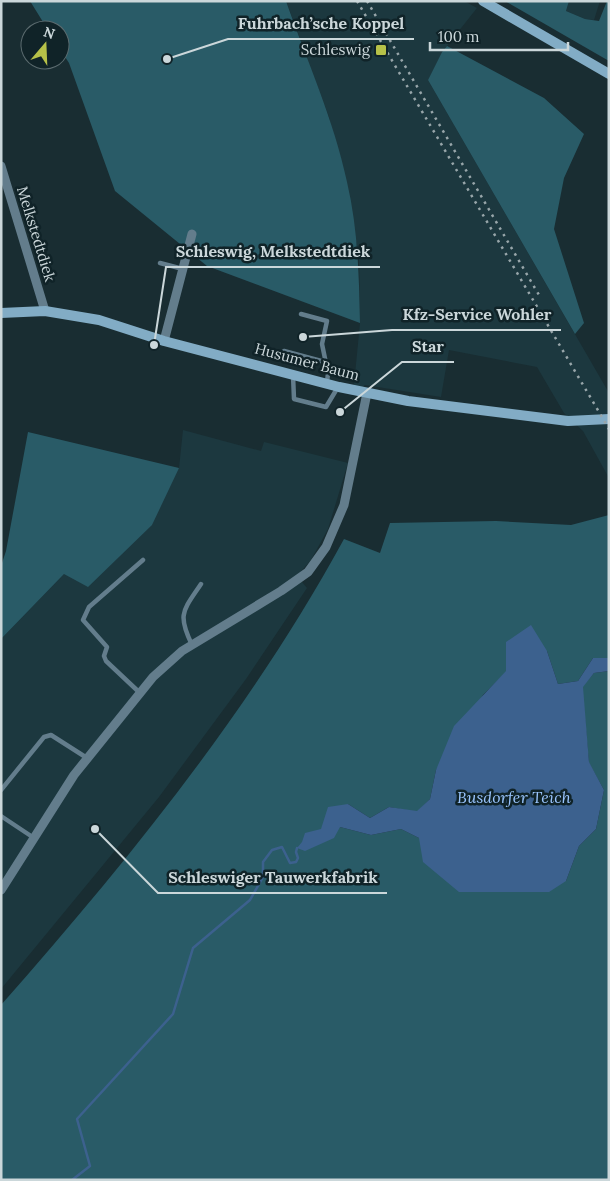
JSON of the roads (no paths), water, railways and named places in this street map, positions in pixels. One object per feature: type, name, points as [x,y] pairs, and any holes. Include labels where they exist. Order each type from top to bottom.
[{"type":"street","points":[[483,1],[609,74]]},
{"type":"street","name":"Melkstedtdiek","points":[[1,166],[45,310]]},
{"type":"street","points":[[164,341],[192,234]]},
{"type":"street","name":"Husumer Baum","points":[[1,313],[45,310],[99,320],[164,341],[367,393],[451,407],[568,421],[609,419]]},
{"type":"street","points":[[1,890],[74,775],[153,676],[192,645],[308,572],[326,547],[344,505],[367,393]]},
{"type":"lane","points":[[160,263],[182,269]]},
{"type":"lane","points":[[302,314],[326,321],[322,344],[327,384]]},
{"type":"lane","points":[[284,351],[325,362]]},
{"type":"lane","points":[[293,374],[294,399],[326,407],[339,387]]},
{"type":"lane","points":[[140,693],[106,661],[107,647],[83,620],[89,608],[143,560]]},
{"type":"lane","points":[[192,645],[183,625],[182,616],[201,584]]},
{"type":"lane","points":[[1,790],[44,737],[51,735],[87,759]]},
{"type":"lane","points":[[1,816],[34,838]]},
{"type":"water","name":"Busdorfer Teich","points":[[531,625],[547,651],[558,684],[578,681],[593,658],[609,658],[609,671],[594,673],[583,687],[589,762],[604,790],[596,829],[579,846],[566,881],[549,892],[459,892],[423,862],[419,838],[401,829],[371,835],[340,827],[334,838],[305,851],[297,848],[302,842],[305,833],[321,829],[328,807],[348,804],[370,818],[389,807],[417,811],[430,799],[436,770],[454,726],[506,671],[506,642]]},
{"type":"waterway","points":[[72,1180],[90,1166],[77,1119],[173,1014],[193,948],[250,900],[263,877],[263,862],[272,850],[282,847],[290,863],[296,862],[298,858],[297,848]]},
{"type":"railway","points":[[357,1],[609,429]]},
{"type":"railway","points":[[367,1],[539,295]]},
{"type":"place","name":"Schleswig","points":[[381,50]]},
{"type":"place","name":"Fuhrbach’sche Koppel","points":[[167,59]]},
{"type":"place","name":"Kfz-Service Wohler","points":[[303,337]]},
{"type":"place","name":"Schleswig, Melkstedtdiek","points":[[154,345]]},
{"type":"place","name":"Star","points":[[340,412]]},
{"type":"place","name":"Schleswiger Tauwerkfabrik","points":[[95,829]]}]
